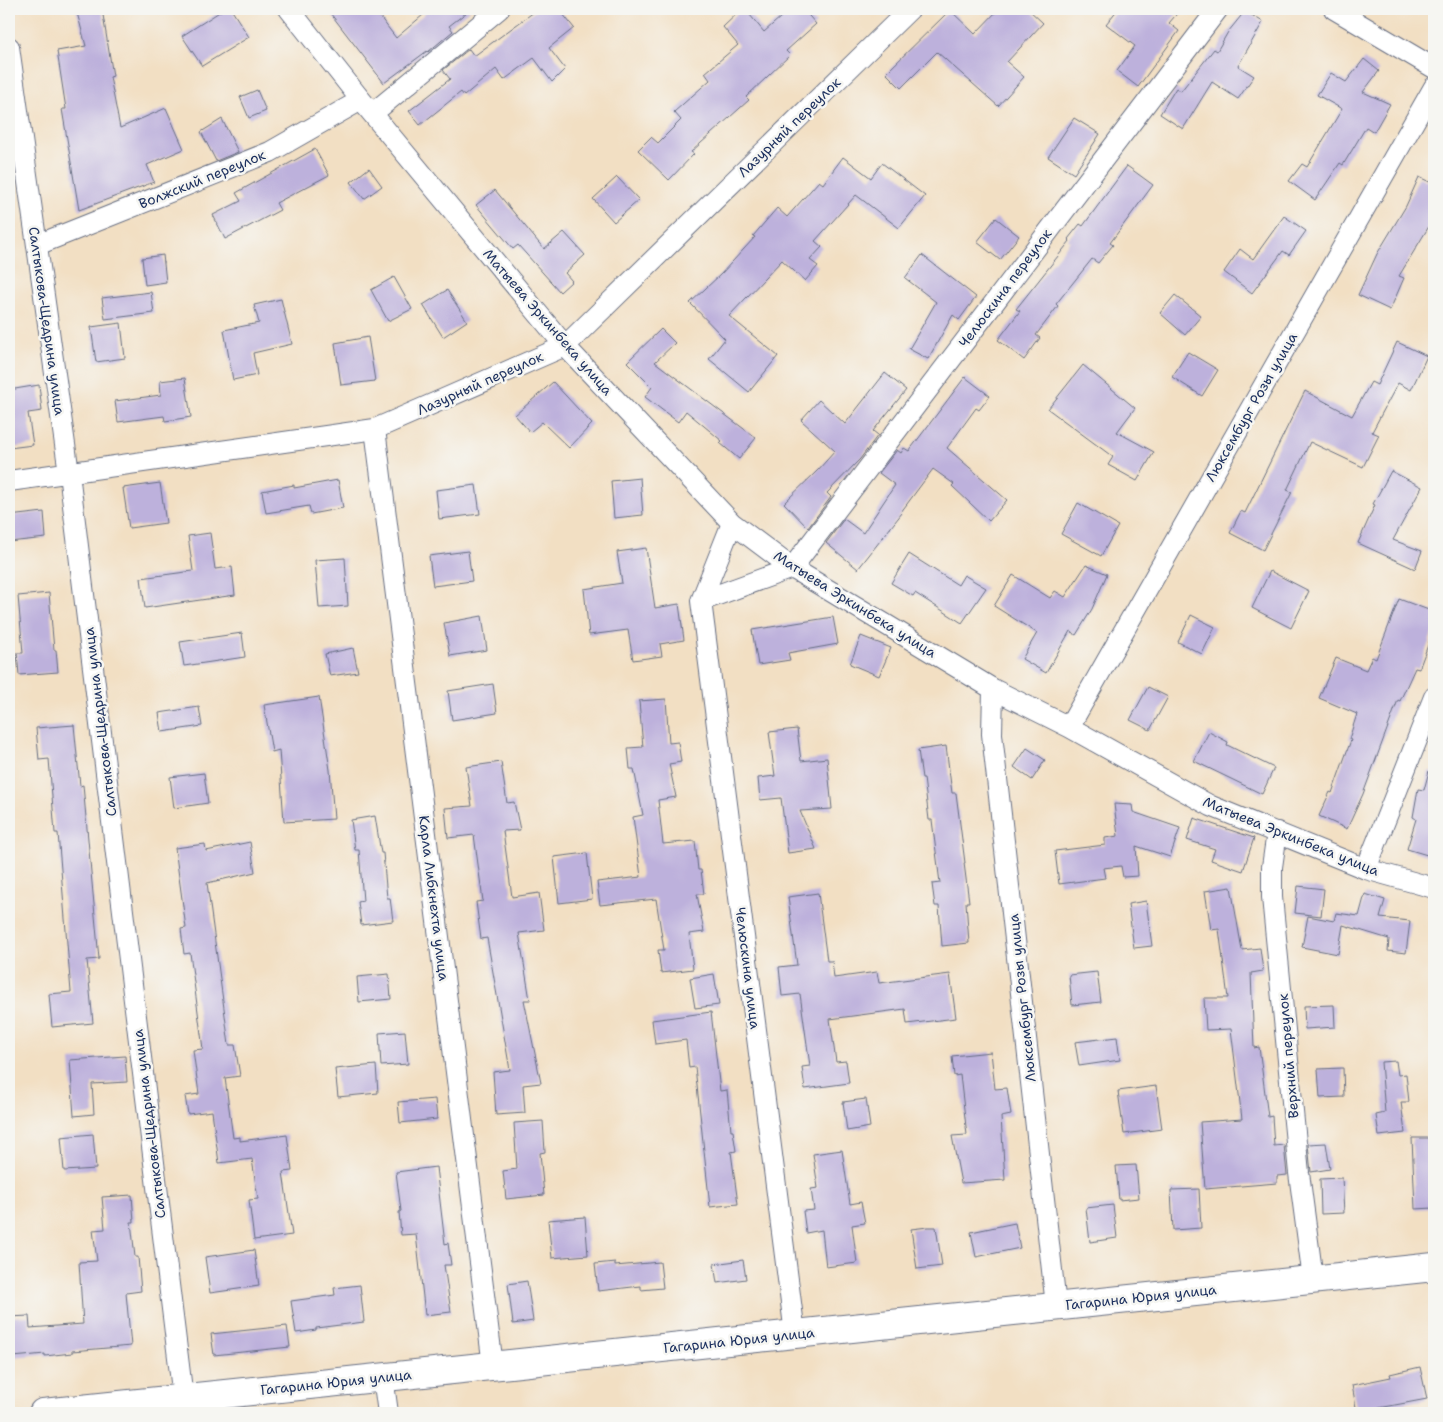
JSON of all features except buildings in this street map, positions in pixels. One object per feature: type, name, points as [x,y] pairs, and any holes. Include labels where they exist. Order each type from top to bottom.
[{"type":"main road","name":"Гагарина Юрия улица","points":[[43,1413],[1434,1267]]},
{"type":"street","name":"Матыева Эркинбека улица","points":[[288,9],[565,346],[732,523],[792,568],[993,689],[1069,727],[1211,806],[1366,869],[1434,888]]},
{"type":"street","name":"Волжский переулок","points":[[37,245],[270,152],[367,107],[499,9]]},
{"type":"street","name":"Лазурный переулок","points":[[9,480],[375,429],[565,346],[910,9]]},
{"type":"street","name":"Челюскина переулок","points":[[792,568],[1218,9]]},
{"type":"street","points":[[1334,9],[1434,68]]},
{"type":"street","name":"Салтыкова-Щедрина улица","points":[[9,47],[69,473],[183,1398]]},
{"type":"street","name":"Люксембург Розы улица","points":[[1069,727],[1434,87]]},
{"type":"street","name":"Карла Либкнехта улица","points":[[375,429],[493,1366]]},
{"type":"street","name":"Челюскина улица","points":[[732,523],[701,602],[795,1334]]},
{"type":"street","points":[[701,602],[792,568]]},
{"type":"street","name":"Люксембург Розы улица","points":[[993,689],[994,744],[1056,1306]]},
{"type":"street","points":[[1366,869],[1434,697]]},
{"type":"street","name":"Верхний переулок","points":[[1277,832],[1272,867],[1272,897],[1299,1173],[1313,1279]]},
{"type":"street","points":[[383,1377],[388,1413]]}]
